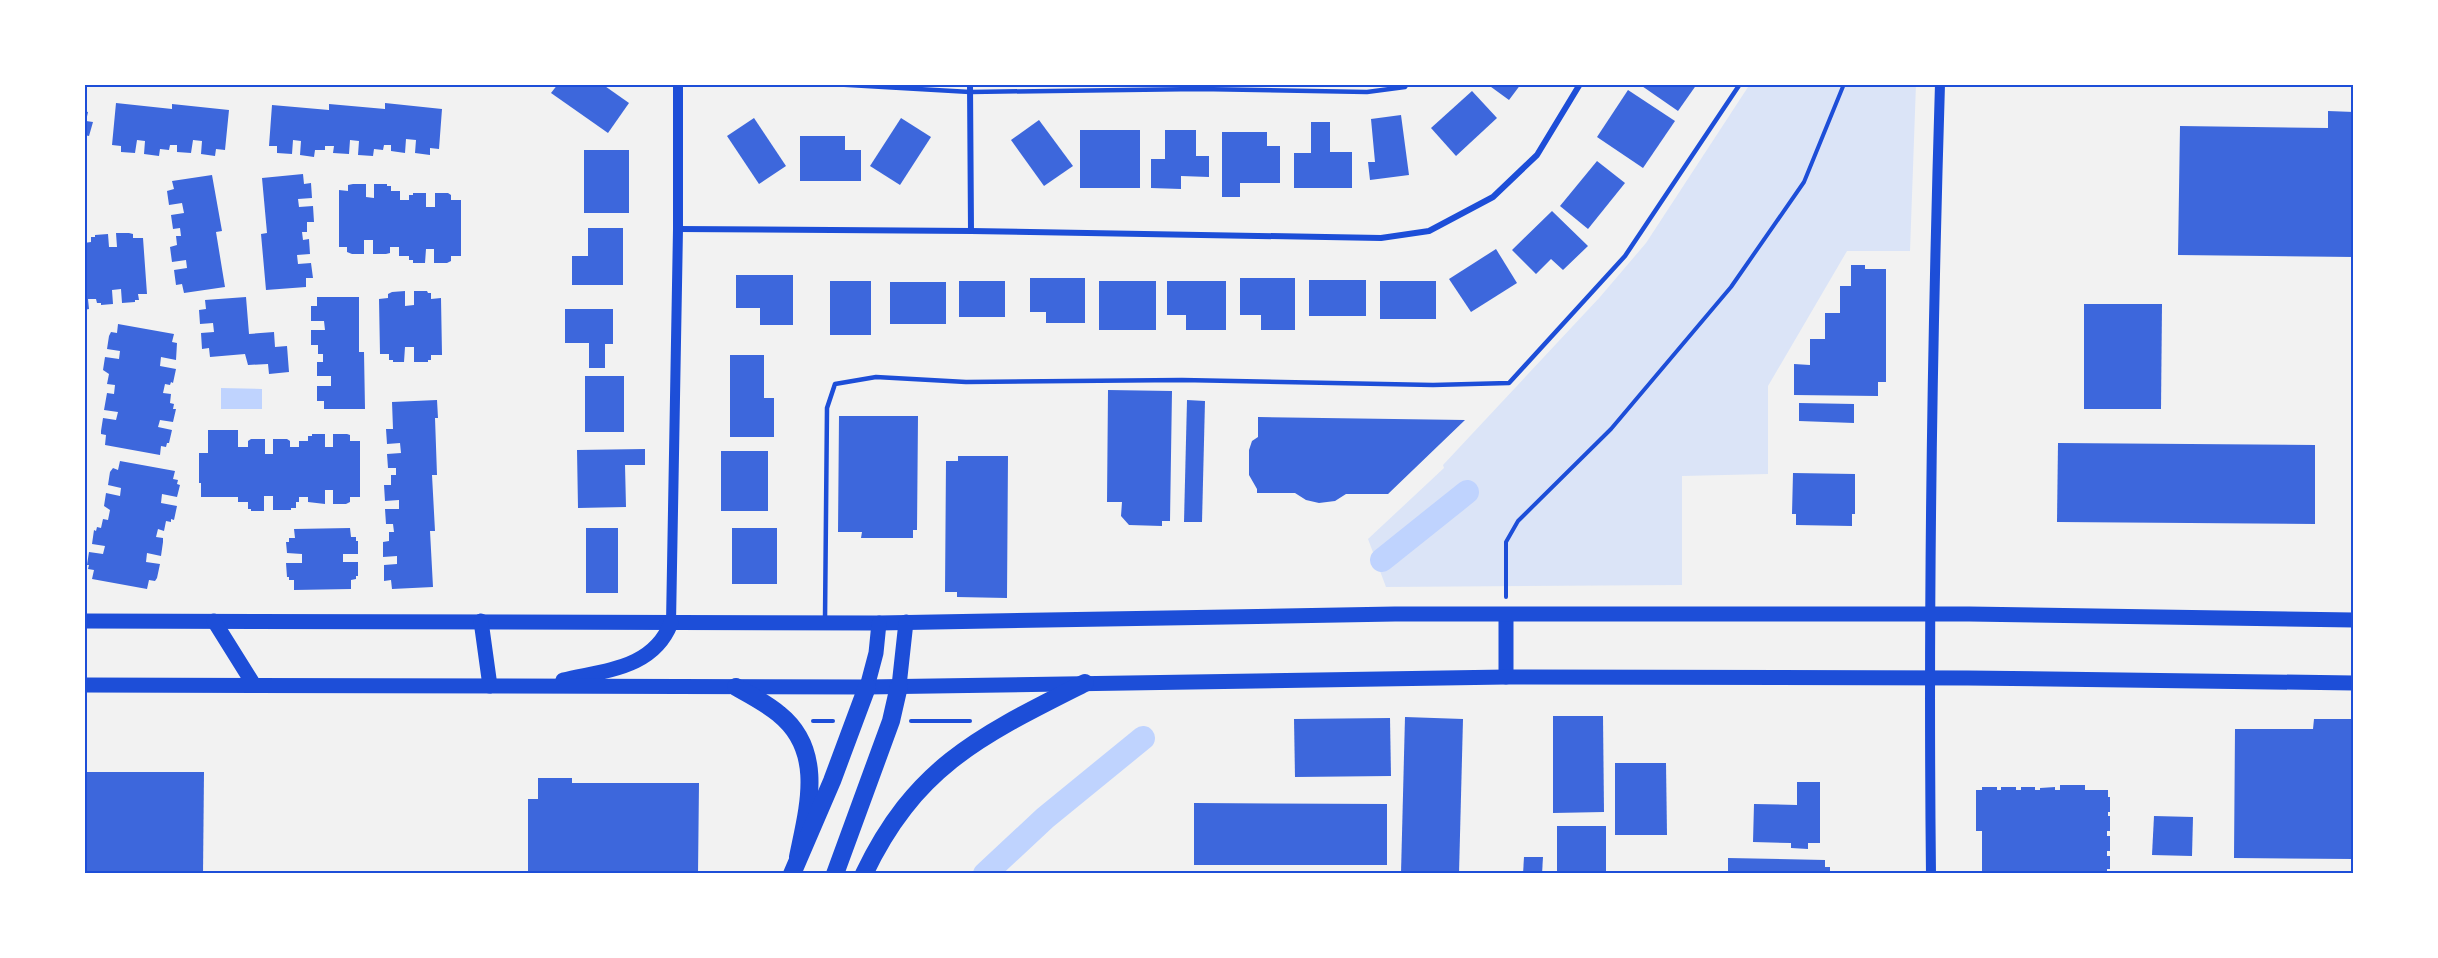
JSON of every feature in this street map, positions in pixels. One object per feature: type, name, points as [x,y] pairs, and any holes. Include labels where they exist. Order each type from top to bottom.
[{"type":"highway","points":[[864,874],[893,822],[927,780],[991,732],[1084,683]]},
{"type":"highway","points":[[835,874],[891,721],[899,686]]},
{"type":"highway","points":[[736,687],[780,714],[797,733],[802,745],[809,772],[810,797],[795,866]]},
{"type":"highway","points":[[795,866],[832,781],[867,687]]},
{"type":"main road","points":[[84,621],[879,623],[1287,615],[1930,614],[2354,620]]},
{"type":"main road","points":[[1506,615],[1506,676]]},
{"type":"main road","points":[[214,621],[254,685]]},
{"type":"main road","points":[[481,621],[490,686]]},
{"type":"main road","points":[[899,686],[906,622]]},
{"type":"main road","points":[[537,686],[630,665],[650,654],[659,645],[671,623]]},
{"type":"main road","points":[[867,687],[876,653],[879,623]]},
{"type":"main road","points":[[84,685],[867,687],[1506,676],[2354,683]]},
{"type":"street","points":[[671,623],[678,229],[678,84]]},
{"type":"street","points":[[970,84],[971,231]]},
{"type":"street","points":[[678,229],[1381,238],[1430,231],[1493,197],[1537,155],[1580,84]]},
{"type":"street","points":[[1931,874],[1929,678],[1935,249],[1940,84]]},
{"type":"lane","points":[[831,84],[970,92],[1199,89],[1368,92],[1405,87],[1407,84]]},
{"type":"lane","points":[[825,623],[827,408],[835,384],[876,377],[966,382],[1182,380],[1433,385],[1509,383],[1625,256],[1740,84]]},
{"type":"path","points":[[1506,615],[1506,542],[1518,521],[1611,429],[1731,287],[1804,182],[1844,84]]},
{"type":"path","points":[[805,722],[839,721]]},
{"type":"path","points":[[911,721],[977,721]]},
{"type":"shaded area","points":[[1750,84],[1916,84],[1910,251],[1847,251],[1768,386],[1768,474],[1682,476],[1682,585],[1386,587],[1368,539],[1444,468],[1443,465],[1600,297],[1646,243]]},
{"type":"water","points":[[221,388],[262,389],[262,409],[221,409]]},
{"type":"building","points":[[558,84],[602,84],[629,103],[608,133],[551,93]]},
{"type":"building","points":[[1487,84],[1521,84],[1509,100]]},
{"type":"building","points":[[1639,84],[1697,84],[1678,111]]},
{"type":"building","points":[[1628,90],[1675,121],[1643,168],[1597,137]]},
{"type":"building","points":[[1472,91],[1497,118],[1456,156],[1431,128]]},
{"type":"building","points":[[116,103],[172,109],[172,104],[229,110],[225,150],[216,149],[215,156],[201,154],[202,141],[193,140],[191,153],[177,152],[177,145],[170,145],[169,150],[160,149],[159,156],[144,154],[145,141],[137,140],[135,153],[121,152],[121,146],[112,145]]},
{"type":"building","points":[[385,103],[442,109],[439,149],[430,148],[430,155],[415,153],[416,140],[406,139],[405,153],[391,151],[391,145],[384,145],[383,150],[374,149],[373,156],[358,155],[359,141],[350,140],[349,154],[333,153],[334,146],[325,146],[325,150],[315,150],[314,157],[300,155],[301,141],[293,140],[292,154],[277,153],[277,146],[269,146],[272,105],[329,110],[329,104],[385,109]]},
{"type":"building","points":[[84,111],[88,112],[86,121],[93,122],[89,136],[84,135]]},
{"type":"building","points":[[2328,111],[2354,112],[2354,257],[2178,255],[2180,126],[2328,128]]},
{"type":"building","points":[[1401,115],[1409,175],[1370,180],[1368,162],[1375,162],[1371,119]]},
{"type":"building","points":[[754,118],[786,166],[759,184],[727,136]]},
{"type":"building","points":[[901,118],[931,137],[900,185],[870,166]]},
{"type":"building","points":[[1039,120],[1073,166],[1044,186],[1011,140]]},
{"type":"building","points":[[1311,122],[1330,122],[1330,152],[1352,152],[1352,188],[1294,188],[1294,153],[1311,153]]},
{"type":"building","points":[[1080,130],[1140,130],[1140,188],[1080,188]]},
{"type":"building","points":[[1165,130],[1196,130],[1196,156],[1209,156],[1209,177],[1181,176],[1181,189],[1151,188],[1151,159],[1165,159]]},
{"type":"building","points":[[1222,132],[1267,132],[1267,146],[1280,146],[1280,183],[1240,183],[1240,197],[1222,197]]},
{"type":"building","points":[[800,136],[845,136],[845,150],[861,150],[861,181],[800,181]]},
{"type":"building","points":[[584,150],[629,150],[629,213],[584,213]]},
{"type":"building","points":[[1597,161],[1625,183],[1588,229],[1560,206]]},
{"type":"building","points":[[303,174],[304,184],[311,183],[312,198],[298,199],[299,207],[313,206],[314,222],[307,222],[307,232],[302,232],[303,240],[309,239],[310,254],[297,255],[298,264],[311,263],[313,278],[306,278],[306,287],[266,290],[261,234],[267,233],[262,178]]},
{"type":"building","points":[[212,175],[222,231],[216,232],[225,287],[184,293],[182,284],[176,285],[174,270],[187,268],[186,260],[172,262],[170,247],[177,245],[176,236],[181,236],[180,228],[173,229],[171,215],[184,213],[182,203],[169,205],[167,191],[174,189],[172,181]]},
{"type":"building","points":[[366,184],[366,197],[374,198],[374,184],[387,184],[391,186],[391,191],[400,191],[400,200],[409,200],[409,195],[413,193],[426,193],[426,207],[435,207],[435,193],[448,193],[451,195],[451,200],[461,200],[461,256],[451,256],[451,261],[447,263],[434,263],[434,249],[426,249],[425,263],[413,263],[413,260],[409,260],[409,256],[399,256],[399,247],[390,247],[390,253],[373,254],[373,240],[364,240],[364,254],[352,254],[347,252],[347,247],[339,247],[339,190],[348,191],[348,185]]},
{"type":"building","points":[[1552,211],[1588,246],[1563,270],[1551,259],[1536,274],[1512,250]]},
{"type":"building","points":[[588,228],[623,228],[623,285],[572,285],[572,256],[588,256]]},
{"type":"building","points":[[116,233],[129,233],[133,234],[133,238],[143,238],[147,294],[138,294],[139,300],[135,302],[122,303],[121,289],[112,290],[113,304],[101,305],[96,299],[88,299],[89,309],[84,310],[84,243],[91,242],[91,237],[95,235],[108,234],[109,247],[117,247]]},
{"type":"building","points":[[1496,249],[1517,283],[1471,312],[1449,279]]},
{"type":"building","points":[[1851,265],[1865,265],[1865,269],[1886,269],[1886,382],[1878,382],[1878,396],[1794,395],[1794,364],[1810,365],[1810,339],[1825,339],[1825,313],[1840,313],[1840,286],[1851,286]]},
{"type":"building","points":[[736,275],[793,275],[793,325],[760,325],[760,308],[736,308]]},
{"type":"building","points":[[1030,278],[1085,278],[1085,323],[1046,323],[1046,312],[1030,312]]},
{"type":"building","points":[[1240,278],[1295,278],[1295,330],[1261,330],[1261,315],[1240,315]]},
{"type":"building","points":[[1309,280],[1366,280],[1366,316],[1309,316]]},
{"type":"building","points":[[830,281],[871,281],[871,335],[830,335]]},
{"type":"building","points":[[959,281],[1005,281],[1005,317],[959,317]]},
{"type":"building","points":[[1099,281],[1156,281],[1156,330],[1099,330]]},
{"type":"building","points":[[1167,281],[1226,281],[1226,330],[1186,330],[1186,315],[1167,315]]},
{"type":"building","points":[[1380,281],[1436,281],[1436,319],[1380,319]]},
{"type":"building","points":[[890,282],[946,282],[946,324],[890,324]]},
{"type":"building","points":[[405,291],[405,306],[414,305],[414,291],[427,291],[431,293],[431,299],[441,298],[442,355],[431,355],[431,360],[428,362],[414,362],[414,347],[405,347],[404,362],[393,362],[389,360],[389,354],[380,354],[379,299],[388,298],[388,294],[392,292]]},
{"type":"building","points":[[246,297],[249,334],[274,332],[275,347],[287,346],[289,372],[269,374],[268,364],[248,365],[245,354],[210,357],[209,348],[202,349],[201,333],[214,332],[213,323],[200,324],[199,310],[206,309],[205,300]]},
{"type":"building","points":[[317,297],[359,297],[359,352],[364,352],[365,409],[324,409],[324,401],[317,401],[317,386],[331,386],[331,376],[317,376],[317,362],[323,362],[323,354],[318,354],[318,345],[311,345],[311,330],[325,330],[324,321],[311,321],[311,306],[317,306]]},
{"type":"building","points":[[2084,304],[2162,304],[2161,409],[2084,409]]},
{"type":"building","points":[[565,309],[613,309],[613,344],[605,344],[605,368],[589,368],[589,343],[565,343]]},
{"type":"building","points":[[118,324],[174,334],[172,342],[177,343],[176,360],[161,357],[160,366],[176,369],[173,383],[165,384],[163,393],[171,394],[170,403],[174,404],[173,409],[176,409],[173,422],[160,420],[158,427],[172,430],[169,443],[166,447],[161,446],[160,455],[105,445],[106,435],[101,434],[103,418],[116,420],[118,412],[104,410],[107,393],[114,394],[115,385],[107,384],[109,374],[103,370],[105,357],[119,359],[120,351],[107,349],[109,336],[111,332],[117,333]]},
{"type":"building","points":[[730,355],[764,355],[764,398],[774,398],[774,437],[730,437]]},
{"type":"building","points":[[585,376],[624,376],[624,432],[585,432]]},
{"type":"building","points":[[1108,390],[1172,391],[1170,521],[1162,521],[1162,526],[1129,525],[1121,516],[1122,502],[1107,502]]},
{"type":"building","points":[[437,400],[438,418],[435,418],[437,475],[432,475],[435,531],[430,531],[433,587],[392,589],[391,580],[384,581],[384,565],[397,564],[397,556],[383,557],[383,542],[389,541],[389,532],[394,532],[393,524],[386,524],[385,509],[399,509],[399,500],[385,501],[384,485],[391,485],[391,475],[396,475],[396,468],[388,468],[387,454],[401,453],[400,443],[387,444],[386,429],[393,429],[392,402]]},
{"type":"building","points":[[1187,400],[1205,401],[1202,522],[1184,522]]},
{"type":"building","points":[[1799,403],[1854,404],[1854,423],[1799,421]]},
{"type":"building","points":[[839,416],[918,416],[917,530],[913,530],[913,538],[861,538],[862,532],[838,532]]},
{"type":"building","points":[[1258,417],[1465,420],[1388,494],[1346,494],[1335,501],[1319,503],[1306,500],[1295,493],[1257,493],[1249,475],[1249,450],[1252,441],[1258,437]]},
{"type":"building","points":[[208,430],[238,430],[238,447],[248,447],[248,441],[251,439],[265,439],[265,454],[273,454],[273,439],[287,439],[290,441],[290,447],[299,447],[299,441],[308,441],[308,436],[312,434],[325,434],[325,447],[333,447],[333,434],[350,435],[350,441],[360,441],[360,497],[350,497],[350,502],[346,504],[333,504],[333,490],[325,490],[325,504],[308,502],[308,497],[299,497],[296,508],[273,510],[273,496],[264,496],[264,511],[251,511],[248,509],[248,502],[238,502],[238,497],[201,497],[199,453],[208,453]]},
{"type":"building","points":[[2058,443],[2315,445],[2315,524],[2057,522]]},
{"type":"building","points":[[645,449],[645,465],[625,465],[626,507],[578,508],[577,450]]},
{"type":"building","points":[[721,451],[768,451],[768,511],[721,511]]},
{"type":"building","points":[[958,456],[1008,456],[1007,598],[957,597],[957,592],[945,592],[946,461],[958,461]]},
{"type":"building","points":[[120,461],[175,471],[173,479],[178,480],[177,484],[180,485],[177,497],[162,494],[161,503],[177,506],[174,520],[166,521],[164,531],[158,529],[156,537],[163,538],[161,556],[147,553],[146,562],[160,564],[157,578],[155,581],[149,580],[147,589],[92,579],[94,570],[88,569],[89,565],[87,565],[89,552],[103,554],[105,546],[92,544],[94,530],[96,531],[97,527],[101,528],[103,519],[108,520],[110,510],[104,506],[106,493],[120,496],[121,488],[108,485],[110,472],[113,468],[118,470]]},
{"type":"building","points":[[1793,473],[1855,474],[1855,514],[1852,514],[1852,526],[1796,525],[1796,514],[1792,514]]},
{"type":"building","points":[[350,528],[351,537],[356,537],[358,541],[358,554],[343,554],[343,562],[358,562],[358,576],[351,580],[351,589],[294,590],[294,580],[289,580],[287,577],[286,563],[302,563],[302,554],[287,553],[286,542],[289,542],[289,538],[295,538],[294,529]]},
{"type":"building","points":[[586,528],[618,528],[618,593],[586,593]]},
{"type":"building","points":[[732,528],[777,528],[777,584],[732,584]]},
{"type":"building","points":[[1553,716],[1603,716],[1604,812],[1553,813]]},
{"type":"building","points":[[1405,717],[1463,719],[1459,874],[1401,873]]},
{"type":"building","points":[[1390,718],[1391,776],[1295,777],[1294,719]]},
{"type":"building","points":[[2314,719],[2354,719],[2354,859],[2234,858],[2235,729],[2313,729]]},
{"type":"building","points":[[1615,763],[1666,763],[1667,835],[1615,835]]},
{"type":"building","points":[[84,772],[204,772],[203,874],[84,874]]},
{"type":"building","points":[[538,778],[572,778],[572,783],[699,783],[698,874],[528,874],[528,799],[538,799]]},
{"type":"building","points":[[1797,782],[1820,782],[1820,843],[1808,843],[1808,849],[1791,848],[1791,843],[1753,842],[1754,804],[1797,805]]},
{"type":"building","points":[[2060,785],[2085,785],[2085,790],[2108,790],[2110,831],[2107,831],[2107,836],[2110,836],[2110,851],[2107,851],[2107,856],[2110,856],[2110,869],[2107,869],[2107,874],[1982,874],[1982,831],[1976,831],[1976,790],[1982,790],[1982,787],[1997,787],[1997,790],[2001,790],[2001,787],[2016,787],[2016,790],[2021,790],[2021,787],[2035,787],[2035,790],[2040,790],[2040,788],[2055,787],[2055,790],[2060,790]]},
{"type":"building","points":[[1194,803],[1387,804],[1387,865],[1194,865]]},
{"type":"building","points":[[2154,816],[2193,817],[2192,856],[2152,855]]},
{"type":"building","points":[[1557,826],[1606,826],[1606,874],[1557,874]]},
{"type":"building","points":[[1524,857],[1543,857],[1542,874],[1523,874]]},
{"type":"building","points":[[1728,858],[1825,860],[1825,867],[1830,867],[1830,874],[1728,874]]},
{"type":"waterway","points":[[1382,560],[1467,492]]},
{"type":"waterway","points":[[985,874],[1045,818],[1143,738]]}]
